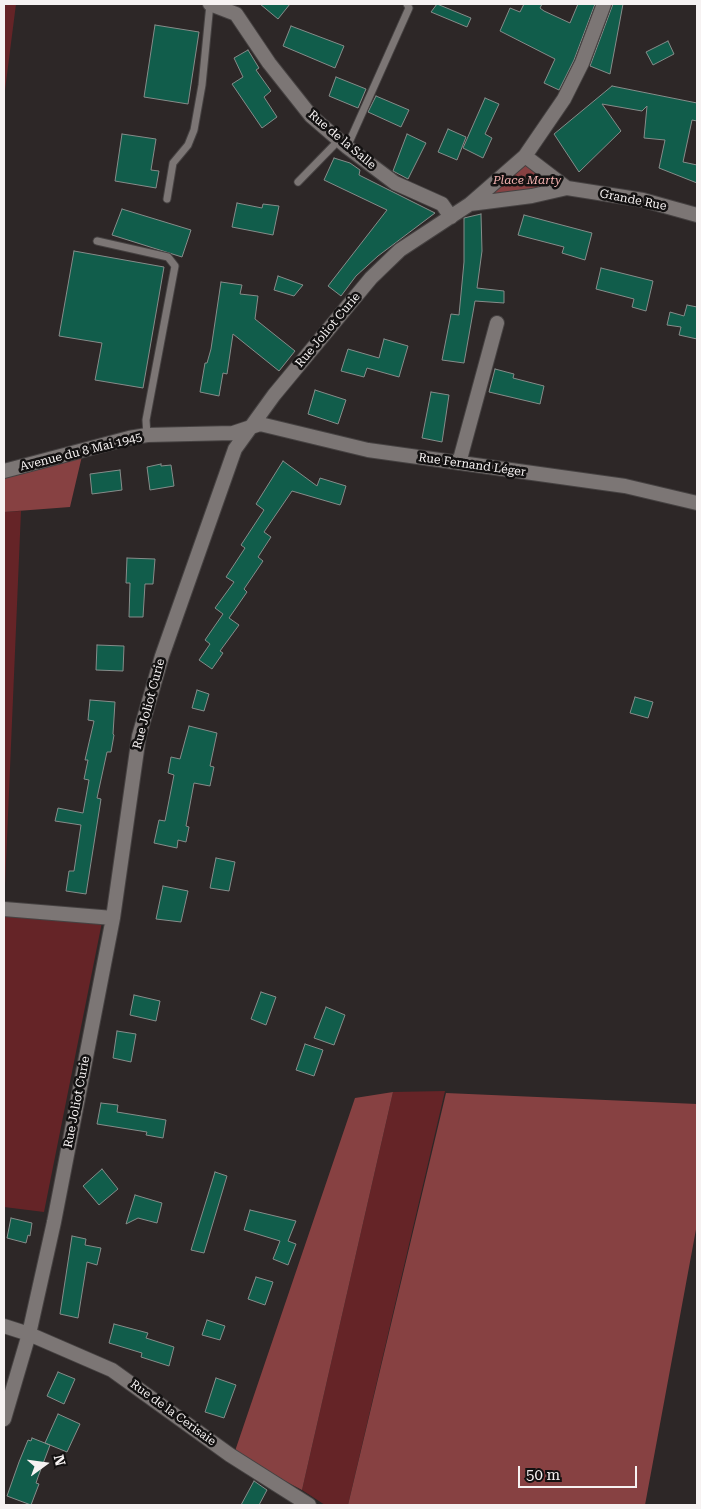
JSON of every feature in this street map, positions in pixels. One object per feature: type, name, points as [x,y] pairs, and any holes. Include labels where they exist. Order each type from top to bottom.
[{"type":"street","name":"Rue de la Salle","points":[[210,4],[236,14],[269,63],[311,116],[395,183],[442,204],[451,217]]},
{"type":"street","name":"Rue Joliot Curie","points":[[4,1419],[29,1334],[54,1222],[113,918],[139,736],[162,656],[235,449],[248,428],[371,278],[400,250],[470,204],[526,156],[564,99],[582,63],[604,4]]},
{"type":"street","name":"Grande Rue","points":[[526,156],[567,188]]},
{"type":"street","name":"Grande Rue","points":[[470,204],[532,196],[567,188],[643,200],[697,215]]},
{"type":"street","points":[[459,463],[497,323]]},
{"type":"street","name":"Rue Fernand Léger","points":[[248,428],[260,424],[368,450],[626,486],[697,503]]},
{"type":"street","name":"Avenue du 8 Mai 1945","points":[[4,471],[147,435],[233,433],[248,428]]},
{"type":"street","points":[[4,909],[113,918]]},
{"type":"street","name":"Rue de la Cerisaie","points":[[4,1326],[29,1334],[112,1370],[230,1455],[309,1505]]},
{"type":"lane","points":[[167,199],[173,163],[188,145],[194,130],[202,86],[210,4]]},
{"type":"lane","points":[[298,182],[343,143],[409,8],[407,4]]},
{"type":"lane","points":[[97,241],[168,256],[175,266],[146,420],[147,435]]},
{"type":"shaded area","points":[[4,4],[16,4],[4,98]]},
{"type":"shaded area","points":[[21,511],[4,909],[4,512]]},
{"type":"shaded area","points":[[4,909],[102,922],[44,1212],[4,1207]]},
{"type":"shaded area","points":[[445,1091],[348,1505],[325,1505],[302,1490],[393,1092]]},
{"type":"green space","name":"Place Marty","points":[[526,161],[560,186],[506,199],[492,191]]},
{"type":"green space","points":[[82,456],[70,507],[4,512],[4,474]]},
{"type":"green space","points":[[393,1092],[302,1490],[234,1454],[355,1098]]},
{"type":"green space","points":[[446,1093],[697,1104],[697,1224],[645,1505],[348,1505]]},
{"type":"building","points":[[260,4],[290,4],[278,19]]},
{"type":"building","points":[[437,4],[471,18],[467,27],[431,12]]},
{"type":"building","points":[[524,4],[542,4],[540,8],[544,11],[570,23],[578,4],[595,4],[574,60],[559,90],[544,83],[555,59],[500,31],[510,8],[520,12]]},
{"type":"building","points":[[613,4],[623,4],[610,74],[590,66]]},
{"type":"building","points":[[155,25],[199,32],[188,104],[144,97]]},
{"type":"building","points":[[291,26],[344,46],[335,68],[283,46]]},
{"type":"building","points":[[668,41],[674,54],[653,65],[646,52]]},
{"type":"building","points":[[248,50],[259,68],[256,70],[271,91],[264,97],[277,117],[262,128],[232,84],[243,77],[234,58]]},
{"type":"building","points":[[336,77],[366,89],[358,108],[329,96]]},
{"type":"building","points":[[612,86],[697,103],[697,121],[692,120],[683,162],[697,165],[697,183],[659,168],[665,140],[644,138],[647,106],[642,111],[602,104],[621,131],[579,172],[554,134]]},
{"type":"building","points":[[376,96],[409,110],[401,127],[368,112]]},
{"type":"building","points":[[485,98],[499,104],[485,134],[492,138],[483,158],[463,148]]},
{"type":"building","points":[[448,129],[466,137],[457,160],[438,152]]},
{"type":"building","points":[[122,134],[156,139],[151,170],[159,171],[156,188],[115,181]]},
{"type":"building","points":[[407,134],[426,143],[408,179],[393,171]]},
{"type":"building","points":[[334,158],[350,163],[360,170],[359,175],[435,213],[378,256],[356,276],[341,296],[328,286],[387,210],[324,180]]},
{"type":"building","points":[[237,203],[262,208],[263,204],[279,206],[273,235],[232,227]]},
{"type":"building","points":[[122,209],[191,230],[182,257],[112,235]]},
{"type":"building","points":[[481,214],[482,251],[477,288],[504,291],[504,303],[475,301],[464,363],[442,360],[451,314],[459,315],[464,262],[464,218]]},
{"type":"building","points":[[524,215],[592,233],[585,260],[562,253],[564,247],[518,235]]},
{"type":"building","points":[[74,251],[164,267],[143,388],[95,380],[102,343],[59,336]]},
{"type":"building","points":[[601,268],[653,281],[646,311],[632,307],[634,299],[596,289]]},
{"type":"building","points":[[278,276],[303,285],[294,296],[274,290]]},
{"type":"building","points":[[221,282],[242,285],[240,294],[258,296],[255,319],[295,351],[279,371],[233,334],[227,374],[223,373],[219,396],[200,392],[205,363],[207,363],[211,349]]},
{"type":"building","points":[[687,305],[697,307],[697,339],[679,335],[681,327],[667,325],[670,312],[684,316]]},
{"type":"building","points":[[384,339],[408,346],[399,377],[367,368],[364,377],[341,371],[348,349],[379,358]]},
{"type":"building","points":[[495,369],[514,374],[513,378],[544,386],[540,404],[489,392]]},
{"type":"building","points":[[315,390],[346,400],[338,424],[308,414]]},
{"type":"building","points":[[431,392],[449,395],[442,442],[422,438]]},
{"type":"building","points":[[283,461],[317,486],[320,478],[346,486],[341,503],[340,505],[292,491],[264,532],[271,537],[258,557],[263,561],[244,589],[247,592],[229,618],[239,625],[220,651],[223,653],[212,669],[199,660],[210,644],[205,640],[223,614],[215,608],[234,582],[226,577],[245,548],[241,545],[264,510],[256,504]]},
{"type":"building","points":[[161,464],[161,466],[171,465],[174,486],[150,490],[147,467]]},
{"type":"building","points":[[120,470],[122,490],[92,494],[90,474]]},
{"type":"building","points":[[127,558],[155,559],[153,584],[145,584],[143,617],[129,617],[130,583],[126,583]]},
{"type":"building","points":[[97,645],[124,646],[123,671],[96,670]]},
{"type":"building","points":[[197,690],[209,694],[204,711],[192,708]]},
{"type":"building","points":[[635,697],[653,702],[648,718],[630,713]]},
{"type":"building","points":[[90,700],[115,702],[114,735],[111,752],[107,752],[97,798],[101,799],[86,894],[66,891],[69,871],[74,871],[81,825],[55,821],[58,808],[83,813],[89,780],[84,779],[88,760],[85,760],[94,721],[88,720]]},
{"type":"building","points":[[189,726],[217,733],[210,766],[214,767],[210,786],[194,783],[186,826],[189,827],[186,842],[178,840],[177,848],[154,843],[159,820],[165,821],[174,775],[168,773],[171,757],[180,759]]},
{"type":"building","points":[[216,858],[235,862],[229,891],[210,888]]},
{"type":"building","points":[[163,886],[188,891],[181,922],[156,919]]},
{"type":"building","points":[[261,992],[276,997],[266,1025],[251,1019]]},
{"type":"building","points":[[134,995],[160,1001],[156,1021],[130,1015]]},
{"type":"building","points":[[326,1007],[345,1015],[334,1045],[314,1038]]},
{"type":"building","points":[[117,1031],[136,1034],[131,1062],[113,1058]]},
{"type":"building","points":[[305,1044],[323,1050],[314,1076],[296,1070]]},
{"type":"building","points":[[101,1103],[118,1105],[117,1112],[166,1120],[163,1138],[146,1135],[147,1132],[97,1124]]},
{"type":"building","points":[[102,1169],[118,1189],[99,1205],[83,1186]]},
{"type":"building","points":[[215,1172],[227,1176],[204,1253],[191,1250]]},
{"type":"building","points":[[135,1195],[162,1203],[157,1223],[138,1218],[126,1224]]},
{"type":"building","points":[[250,1210],[296,1221],[288,1241],[296,1244],[288,1265],[273,1259],[280,1241],[244,1230]]},
{"type":"building","points":[[11,1218],[32,1223],[30,1236],[28,1235],[26,1243],[7,1238]]},
{"type":"building","points":[[72,1236],[86,1239],[85,1245],[101,1248],[97,1265],[87,1262],[78,1318],[60,1314]]},
{"type":"building","points":[[256,1277],[273,1282],[265,1305],[248,1299]]},
{"type":"building","points":[[207,1320],[225,1326],[220,1340],[202,1335]]},
{"type":"building","points":[[114,1324],[148,1333],[146,1338],[174,1347],[169,1366],[141,1357],[142,1353],[109,1343]]},
{"type":"building","points":[[58,1372],[75,1379],[64,1404],[47,1396]]},
{"type":"building","points":[[216,1378],[236,1385],[224,1418],[205,1412]]},
{"type":"building","points":[[58,1414],[80,1424],[67,1452],[45,1443]]},
{"type":"building","points":[[32,1438],[50,1445],[36,1483],[39,1484],[31,1505],[7,1496],[28,1440],[31,1441]]},
{"type":"building","points":[[254,1481],[267,1490],[259,1505],[241,1505]]}]
